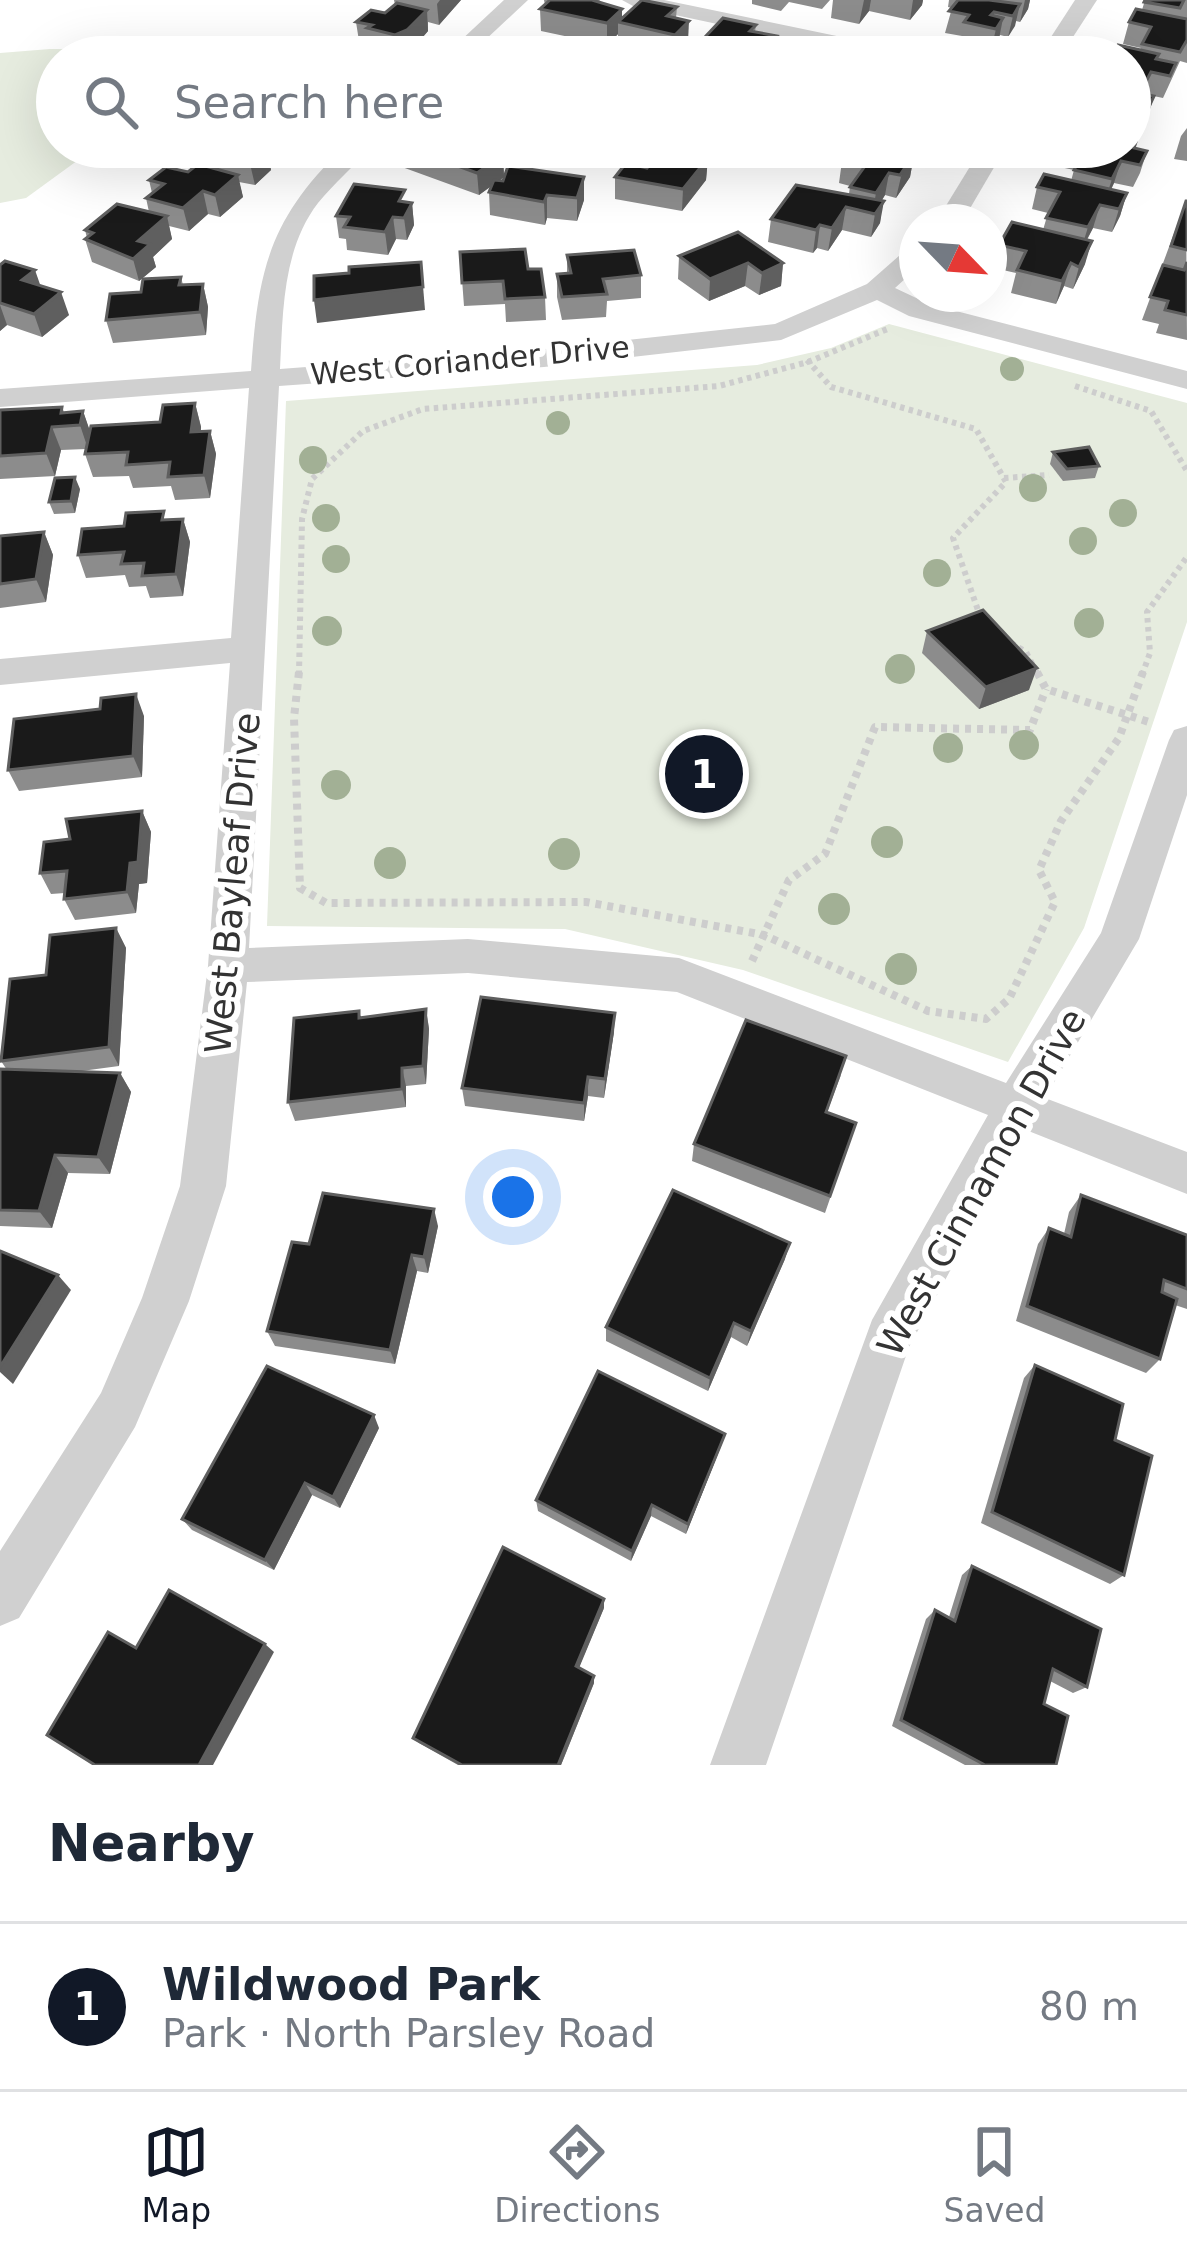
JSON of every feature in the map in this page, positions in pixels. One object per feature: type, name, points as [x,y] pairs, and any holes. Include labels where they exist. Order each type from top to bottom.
[{"type":"street","points":[[477,36],[517,0]]},
{"type":"street","points":[[633,0],[804,36]]},
{"type":"street","points":[[1063,36],[1086,0]]},
{"type":"street","name":"West Bayleaf Drive","points":[[0,1599],[118,1410],[165,1301],[203,1186],[228,966],[270,292],[284,232],[309,194],[336,168]]},
{"type":"street","points":[[960,204],[981,168]]},
{"type":"street","name":"West Coriander Drive","points":[[0,398],[544,358],[781,332],[877,290],[899,270]]},
{"type":"street","points":[[877,290],[919,310],[1187,380]]},
{"type":"street","points":[[0,672],[250,649]]},
{"type":"street","name":"West Cinnamon Drive","points":[[738,1765],[889,1337],[1016,1106],[1119,939],[1168,731]]},
{"type":"street","points":[[228,966],[469,956],[679,975],[1187,1173]]},
{"type":"path","points":[[890,328],[808,362],[718,386],[423,409],[363,430],[312,478],[302,519],[303,634],[294,718],[300,888],[326,903],[586,902],[764,934],[928,1011],[986,1019],[1009,998],[1054,902],[1039,869],[1061,821],[1119,738],[1150,653],[1147,612],[1187,557]]},
{"type":"path","points":[[794,346],[831,387],[976,428],[1006,482],[953,538],[982,623]]},
{"type":"path","points":[[1068,382],[1088,393],[1151,411],[1187,471]]},
{"type":"path","points":[[1004,478],[1049,475]]},
{"type":"path","points":[[997,633],[1025,652],[1046,689],[1168,731]]},
{"type":"path","points":[[752,961],[789,880],[825,854],[875,727],[1030,730],[1046,689]]},
{"type":"shaded area","points":[[36,50],[36,168],[67,168],[26,198],[0,203],[0,53]]},
{"type":"shaded area","points":[[889,324],[1187,403],[1187,622],[1084,928],[1008,1062],[743,970],[565,929],[267,926],[286,401],[757,365],[831,348]]},
{"type":"building","points":[[550,0],[592,0],[622,9],[607,23],[540,9]]},
{"type":"building","points":[[642,0],[677,7],[667,16],[689,21],[675,35],[618,22]]},
{"type":"building","points":[[958,0],[1020,4],[1013,16],[991,15],[1003,18],[996,29],[964,22],[969,15],[949,11]]},
{"type":"building","points":[[1145,0],[1184,0],[1180,8]]},
{"type":"building","points":[[397,3],[427,10],[395,35],[356,22],[371,10],[385,13]]},
{"type":"building","points":[[1136,9],[1187,19],[1187,40],[1180,52],[1151,46],[1151,36],[1146,36],[1151,27],[1129,22]]},
{"type":"building","points":[[723,18],[756,25],[750,31],[777,36],[706,36]]},
{"type":"building","points":[[1151,52],[1159,54],[1156,59],[1176,63],[1170,76],[1151,72]]},
{"type":"building","points":[[165,168],[188,172],[213,168],[238,175],[215,195],[203,191],[183,208],[146,198],[164,184],[149,180]]},
{"type":"building","points":[[507,168],[584,177],[577,198],[547,195],[544,202],[489,192],[494,180],[503,181]]},
{"type":"building","points":[[622,168],[700,168],[683,189],[615,177]]},
{"type":"building","points":[[864,168],[905,168],[900,175],[889,173],[876,193],[850,187]]},
{"type":"building","points":[[1075,168],[1118,168],[1112,179]]},
{"type":"building","points":[[1044,174],[1127,193],[1119,209],[1100,205],[1088,227],[1046,218],[1060,192],[1037,187]]},
{"type":"building","points":[[354,184],[405,190],[399,201],[412,203],[404,218],[393,217],[385,232],[344,227],[350,217],[336,216]]},
{"type":"building","points":[[796,185],[884,201],[875,214],[846,207],[832,228],[820,225],[816,230],[771,219]]},
{"type":"building","points":[[1187,201],[1187,250],[1171,246]]},
{"type":"building","points":[[117,204],[167,216],[138,241],[150,244],[133,259],[85,239],[93,233],[85,230]]},
{"type":"building","points":[[1012,222],[1092,241],[1079,267],[1071,263],[1062,281],[1017,270],[1026,251],[1007,247]]},
{"type":"building","points":[[738,232],[783,263],[762,273],[748,263],[710,279],[679,256]]},
{"type":"building","points":[[525,249],[528,269],[541,269],[545,297],[505,299],[503,281],[462,283],[460,252]]},
{"type":"building","points":[[634,250],[641,275],[603,279],[607,294],[562,297],[557,274],[571,273],[567,255]]},
{"type":"building","points":[[5,261],[35,270],[22,280],[61,292],[34,314],[0,303],[0,265]]},
{"type":"building","points":[[421,262],[423,287],[314,300],[314,276],[349,273],[349,267]]},
{"type":"building","points":[[1187,262],[1187,315],[1165,310],[1168,301],[1150,297],[1163,265],[1184,270]]},
{"type":"building","points":[[181,277],[179,285],[203,284],[200,312],[106,320],[110,294],[141,292],[143,279]]},
{"type":"building","points":[[195,403],[191,432],[210,431],[204,475],[168,477],[170,462],[126,465],[128,452],[85,454],[91,426],[160,422],[163,405]]},
{"type":"building","points":[[62,407],[61,413],[83,411],[80,425],[52,427],[46,453],[0,456],[0,410]]},
{"type":"building","points":[[1089,447],[1099,466],[1067,469],[1053,452]]},
{"type":"building","points":[[75,477],[71,501],[49,502],[55,478]]},
{"type":"building","points":[[164,511],[162,520],[183,519],[176,574],[142,576],[144,563],[121,564],[124,552],[78,555],[82,529],[124,526],[126,513]]},
{"type":"building","points":[[44,532],[36,579],[0,584],[0,536]]},
{"type":"building","points":[[983,610],[1037,668],[986,687],[927,631]]},
{"type":"building","points":[[136,694],[133,756],[8,770],[14,719],[100,709],[101,698]]},
{"type":"building","points":[[142,811],[138,862],[130,863],[127,892],[64,899],[67,871],[40,873],[44,842],[70,839],[66,819]]},
{"type":"building","points":[[116,928],[109,1047],[1,1061],[10,979],[46,975],[50,935]]},
{"type":"building","points":[[481,997],[615,1013],[605,1079],[588,1077],[584,1103],[462,1088]]},
{"type":"building","points":[[426,1009],[423,1066],[402,1068],[402,1089],[288,1102],[294,1018],[359,1011],[359,1018]]},
{"type":"building","points":[[746,1020],[846,1056],[826,1112],[856,1123],[830,1196],[694,1144]]},
{"type":"building","points":[[0,1069],[120,1073],[98,1157],[55,1155],[39,1211],[0,1210]]},
{"type":"building","points":[[673,1190],[790,1243],[751,1331],[734,1323],[710,1378],[606,1327]]},
{"type":"building","points":[[323,1193],[434,1209],[424,1257],[412,1255],[390,1350],[267,1331],[292,1242],[309,1244]]},
{"type":"building","points":[[1081,1195],[1187,1235],[1187,1289],[1164,1280],[1162,1292],[1177,1299],[1160,1359],[1027,1306],[1049,1228],[1071,1237]]},
{"type":"building","points":[[0,1251],[58,1275],[0,1367]]},
{"type":"building","points":[[1035,1365],[1123,1404],[1115,1440],[1152,1456],[1124,1575],[992,1512]]},
{"type":"building","points":[[267,1366],[374,1415],[333,1497],[305,1483],[265,1560],[182,1519]]},
{"type":"building","points":[[598,1371],[725,1434],[688,1524],[652,1505],[632,1551],[536,1500]]},
{"type":"building","points":[[503,1547],[604,1599],[576,1666],[594,1676],[558,1765],[462,1765],[413,1738]]},
{"type":"building","points":[[972,1566],[1101,1629],[1087,1687],[1053,1669],[1044,1704],[1068,1716],[1056,1765],[985,1765],[901,1720],[935,1610],[955,1621]]},
{"type":"building","points":[[169,1590],[265,1644],[199,1765],[95,1765],[47,1735],[108,1632],[136,1648]]},
{"type":"place","name":"Wildwood Park","points":[[704,774]]}]
